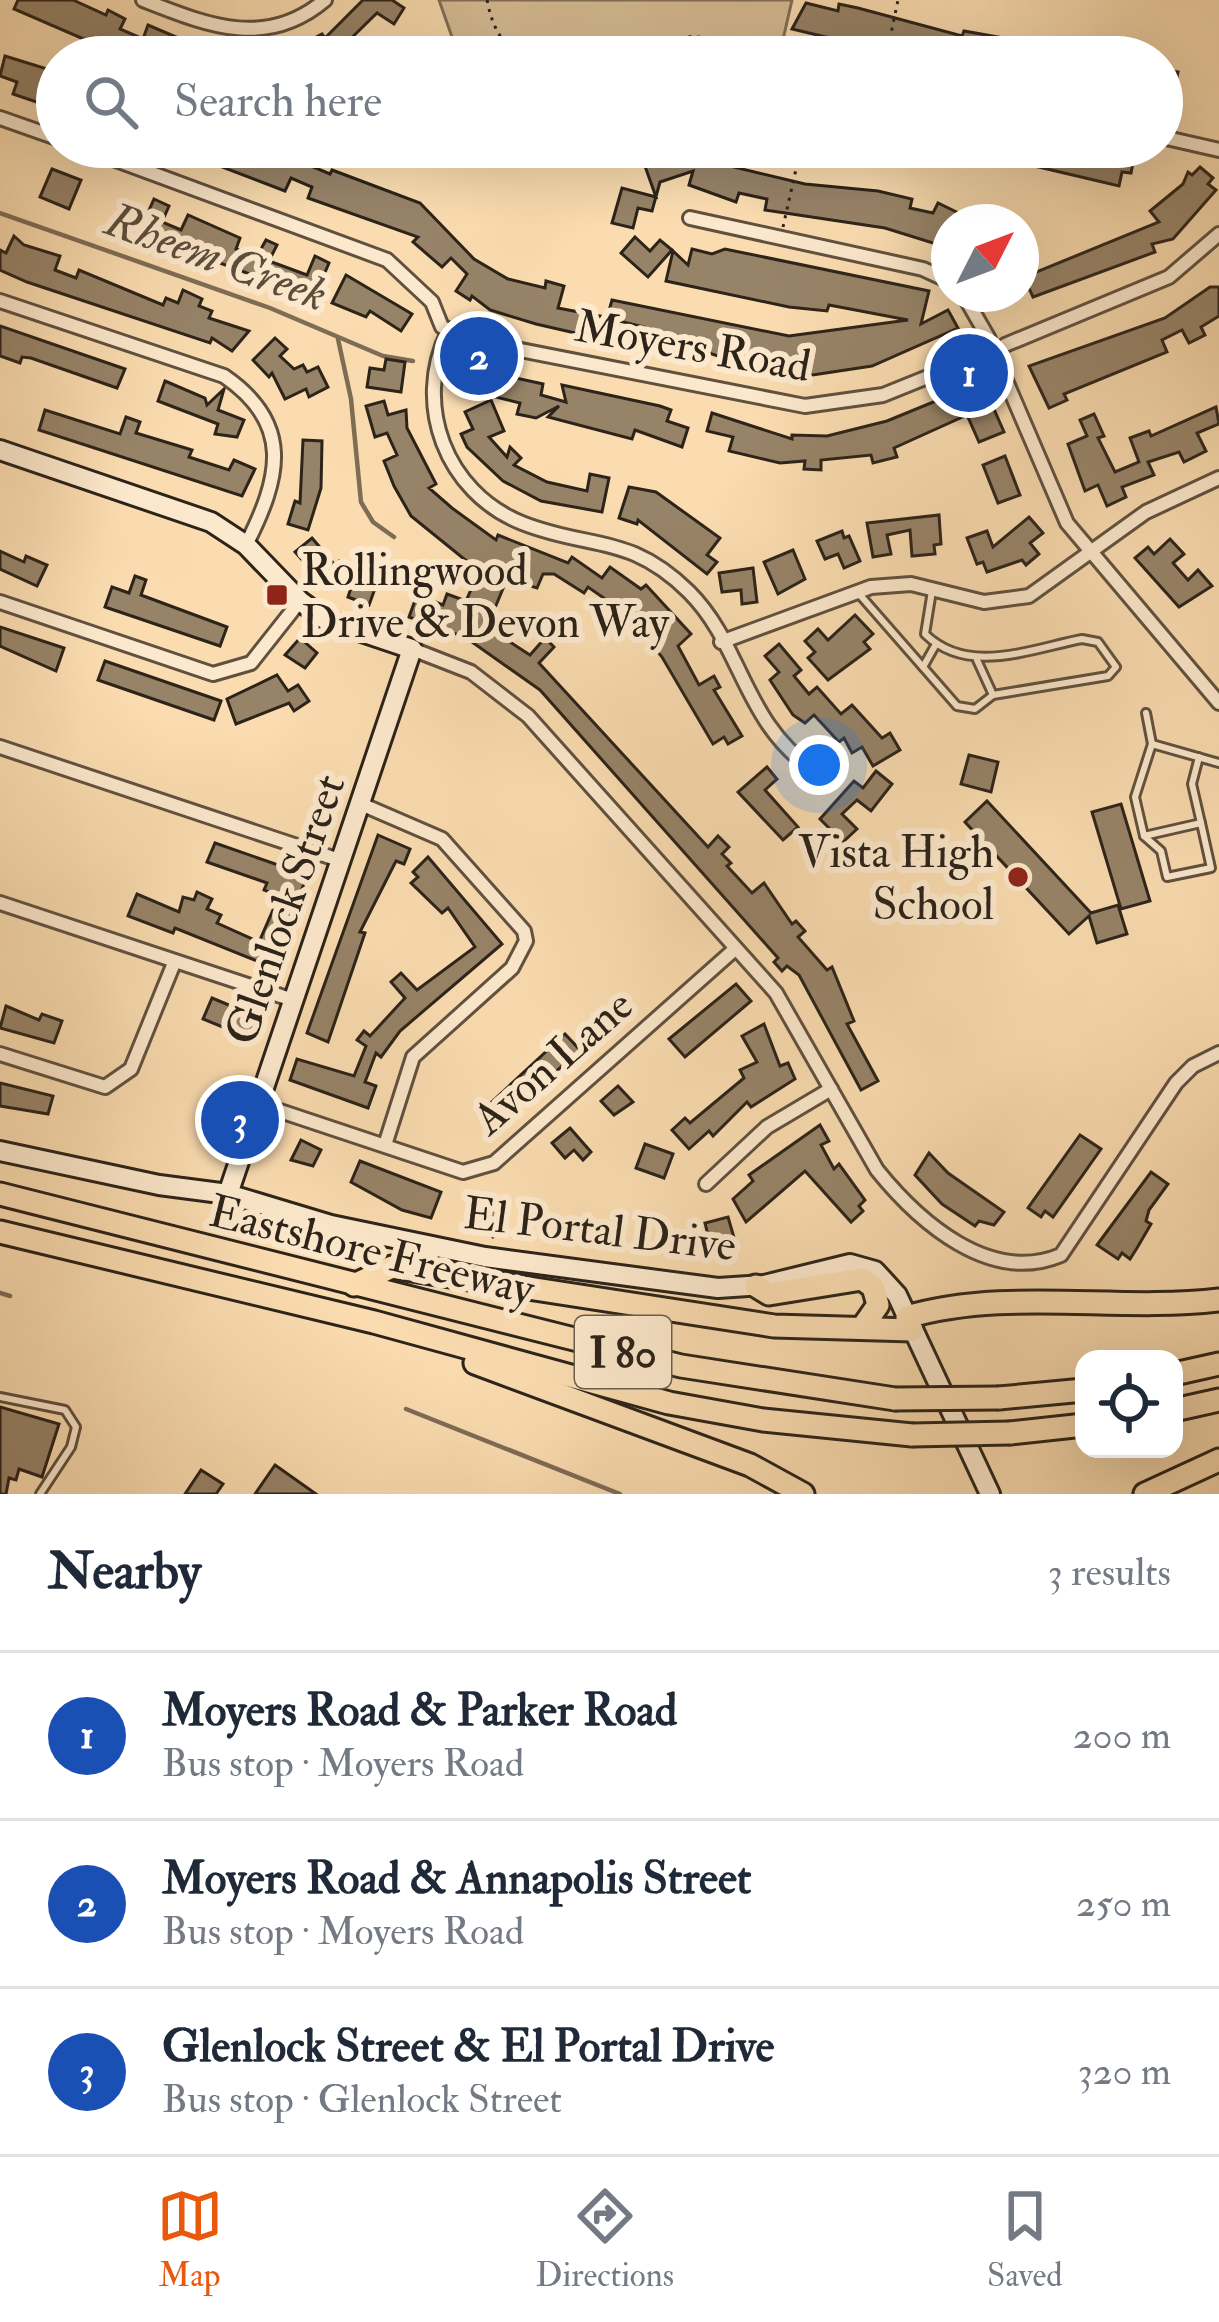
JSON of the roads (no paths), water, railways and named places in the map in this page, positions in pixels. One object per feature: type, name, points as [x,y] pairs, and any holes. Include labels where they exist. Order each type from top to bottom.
[{"type":"highway","name":"Eastshore Freeway","points":[[0,1194],[680,1366],[895,1400],[1075,1391]]},
{"type":"highway","name":"Eastshore Freeway","points":[[0,1232],[374,1322],[669,1403],[763,1420],[912,1435],[1075,1426]]},
{"type":"highway","points":[[354,1285],[392,1267],[774,1326],[862,1328],[909,1323],[954,1303],[1162,1305],[1219,1300]]},
{"type":"highway","points":[[756,1286],[770,1294],[862,1279],[873,1287],[878,1305],[862,1328]]},
{"type":"highway","points":[[374,1322],[577,1405],[750,1465],[803,1494]]},
{"type":"highway","points":[[1183,1372],[1219,1364]]},
{"type":"highway","points":[[1183,1408],[1219,1400]]},
{"type":"highway","points":[[1145,1494],[1219,1460]]},
{"type":"main road","points":[[0,450],[211,522],[246,545],[300,602],[326,620],[412,649]]},
{"type":"main road","name":"Glenlock Street","points":[[228,1194],[412,649]]},
{"type":"main road","name":"El Portal Drive","points":[[0,1151],[159,1185],[228,1194],[331,1225],[485,1257],[718,1288],[756,1286],[850,1264],[874,1271],[897,1295],[990,1494]]},
{"type":"street","points":[[143,0],[212,27],[246,32],[289,24],[325,0]]},
{"type":"street","points":[[0,118],[36,131]]},
{"type":"street","points":[[1183,142],[1219,150]]},
{"type":"street","points":[[139,168],[374,254],[412,280],[441,314],[439,320],[454,331],[431,381],[433,411],[440,439],[473,490],[520,522],[639,554],[697,601],[784,751],[815,771]]},
{"type":"street","points":[[690,218],[931,272]]},
{"type":"street","points":[[998,362],[1005,346],[1168,277],[1219,234]]},
{"type":"street","points":[[0,301],[224,376],[247,392],[264,412],[276,454],[271,496],[246,545]]},
{"type":"street","points":[[974,312],[989,338],[1005,346]]},
{"type":"street","name":"Moyers Road","points":[[454,331],[485,343],[805,406],[883,395],[982,355]]},
{"type":"street","points":[[989,338],[982,355],[998,362],[1048,489],[1089,554],[1219,703]]},
{"type":"street","points":[[721,642],[857,592],[911,584],[1007,602],[1029,596],[1146,512],[1219,478]]},
{"type":"street","points":[[0,602],[213,674],[251,664],[300,602]]},
{"type":"street","points":[[412,649],[470,672],[528,716],[794,1017],[831,1089],[896,1194],[976,1254],[999,1262],[1049,1260],[1069,1244],[1176,1082],[1193,1066],[1219,1054]]},
{"type":"street","points":[[0,747],[342,861]]},
{"type":"street","points":[[361,804],[442,839],[512,916],[526,941],[512,968],[413,1058],[386,1145]]},
{"type":"street","points":[[0,903],[292,1000]]},
{"type":"street","name":"Avon Lane","points":[[259,1104],[463,1172],[494,1163],[735,949]]},
{"type":"street","points":[[0,1054],[105,1088],[131,1069],[174,963]]},
{"type":"street","points":[[706,1184],[767,1126],[831,1089]]},
{"type":"lane","points":[[857,592],[957,706],[975,709],[993,695],[1108,676],[1116,667],[1098,642],[1082,639],[976,660],[936,644],[925,634],[932,590]]},
{"type":"lane","points":[[922,668],[936,644]]},
{"type":"lane","points":[[976,660],[993,695]]},
{"type":"lane","points":[[1146,712],[1152,744],[1135,796],[1144,836],[1161,851],[1167,877],[1211,868],[1192,784],[1199,758]]},
{"type":"lane","points":[[1152,744],[1219,763]]},
{"type":"lane","points":[[1144,836],[1201,823]]},
{"type":"lane","points":[[0,1397],[65,1410],[76,1427],[71,1447],[40,1494]]},
{"type":"waterway","name":"Rheem Creek","points":[[0,213],[270,308],[383,356],[413,361]]},
{"type":"waterway","points":[[338,339],[351,399],[361,502],[373,522],[394,537]]},
{"type":"waterway","points":[[0,1293],[10,1296]]},
{"type":"waterway","points":[[406,1409],[620,1494]]},
{"type":"place","name":"Moyers Road & Annapolis Street","points":[[479,356]]},
{"type":"place","name":"Moyers Road & Parker Road","points":[[969,373]]},
{"type":"place","name":"Rollingwood Drive & Devon Way","points":[[277,595]]},
{"type":"place","name":"Vista High School","points":[[1018,877]]},
{"type":"place","name":"Glenlock Street & El Portal Drive","points":[[240,1120]]}]
